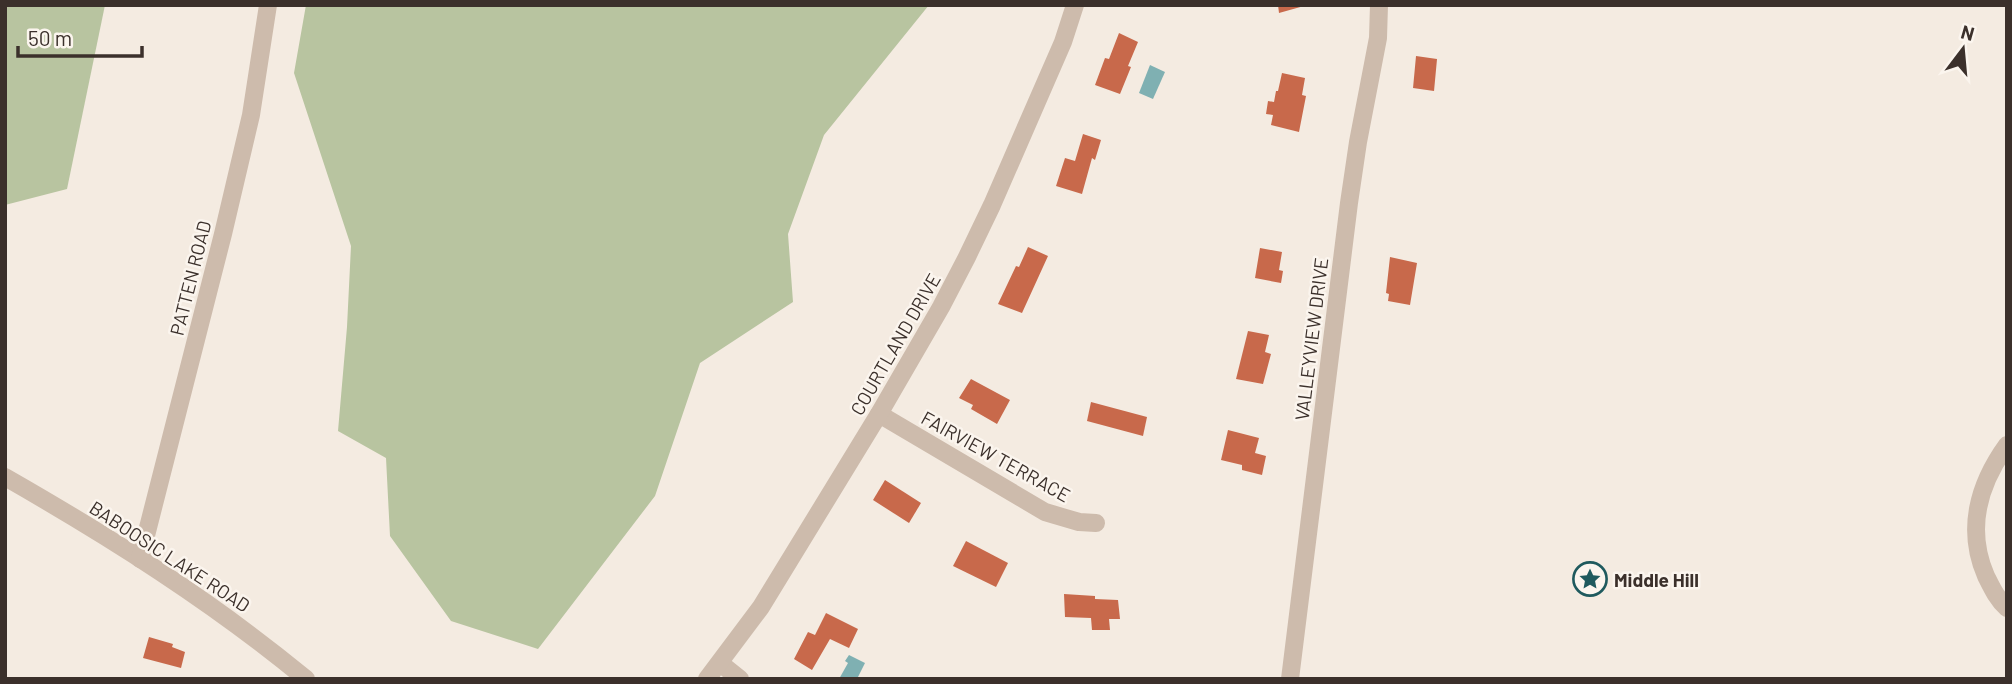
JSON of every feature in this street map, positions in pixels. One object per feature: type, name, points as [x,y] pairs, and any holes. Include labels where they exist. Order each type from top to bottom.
[{"type":"street","name":"PATTEN ROAD","points":[[140,559],[251,115],[268,5]]},
{"type":"street","name":"COURTLAND DRIVE","points":[[707,679],[761,607],[879,414],[968,257],[1063,42],[1075,5]]},
{"type":"street","name":"VALLEYVIEW DRIVE","points":[[1290,679],[1349,203],[1378,38],[1379,5]]},
{"type":"street","name":"FAIRVIEW TERRACE","points":[[879,414],[1045,512],[1079,522],[1096,523]]},
{"type":"street","points":[[2007,446],[1996,461],[1980,497],[1976,538],[1979,560],[1998,599],[2007,608]]},
{"type":"street","name":"BABOOSIC LAKE ROAD","points":[[5,477],[140,559],[221,613],[306,679]]},
{"type":"street","points":[[720,663],[740,679]]},
{"type":"green space","points":[[5,5],[105,5],[67,189],[5,205]]},
{"type":"green space","points":[[306,5],[929,5],[824,135],[788,234],[793,302],[700,363],[655,496],[538,649],[451,621],[390,536],[386,458],[338,431],[351,246],[294,73]]},
{"type":"water","points":[[1150,65],[1165,72],[1153,99],[1139,93]]},
{"type":"water","points":[[849,655],[865,663],[857,679],[839,679],[848,663],[845,661]]},
{"type":"building","points":[[1278,5],[1304,5],[1304,6],[1279,13]]},
{"type":"building","points":[[1119,33],[1138,42],[1120,94],[1095,85],[1105,58],[1109,59]]},
{"type":"building","points":[[1416,56],[1437,59],[1434,91],[1413,88]]},
{"type":"building","points":[[1282,73],[1305,78],[1302,95],[1306,96],[1299,132],[1271,125],[1273,115],[1266,114],[1268,101],[1274,102]]},
{"type":"building","points":[[1083,134],[1101,140],[1095,160],[1092,158],[1082,194],[1056,186],[1065,158],[1075,161]]},
{"type":"building","points":[[1028,247],[1048,256],[1022,313],[998,304]]},
{"type":"building","points":[[1260,248],[1282,252],[1279,270],[1283,271],[1281,283],[1255,278]]},
{"type":"building","points":[[1390,257],[1417,263],[1410,305],[1388,301],[1389,294],[1386,293]]},
{"type":"building","points":[[1248,331],[1269,335],[1265,352],[1271,354],[1263,384],[1236,379]]},
{"type":"building","points":[[971,379],[1010,400],[997,424],[971,409],[973,405],[959,398]]},
{"type":"building","points":[[1091,402],[1147,417],[1143,436],[1087,421]]},
{"type":"building","points":[[1228,430],[1259,438],[1255,453],[1266,456],[1262,475],[1242,470],[1242,465],[1221,460]]},
{"type":"building","points":[[885,480],[921,503],[909,523],[873,500]]},
{"type":"building","points":[[966,541],[1008,563],[996,587],[953,566]]},
{"type":"building","points":[[1064,594],[1118,600],[1120,619],[1109,619],[1110,630],[1092,630],[1091,618],[1065,617]]},
{"type":"building","points":[[826,613],[858,629],[849,648],[830,639],[812,670],[794,659],[808,632],[815,635]]},
{"type":"building","points":[[149,637],[173,644],[172,647],[185,652],[181,668],[143,658]]},
{"type":"place","name":"Middle Hill","points":[[1590,579]]}]
